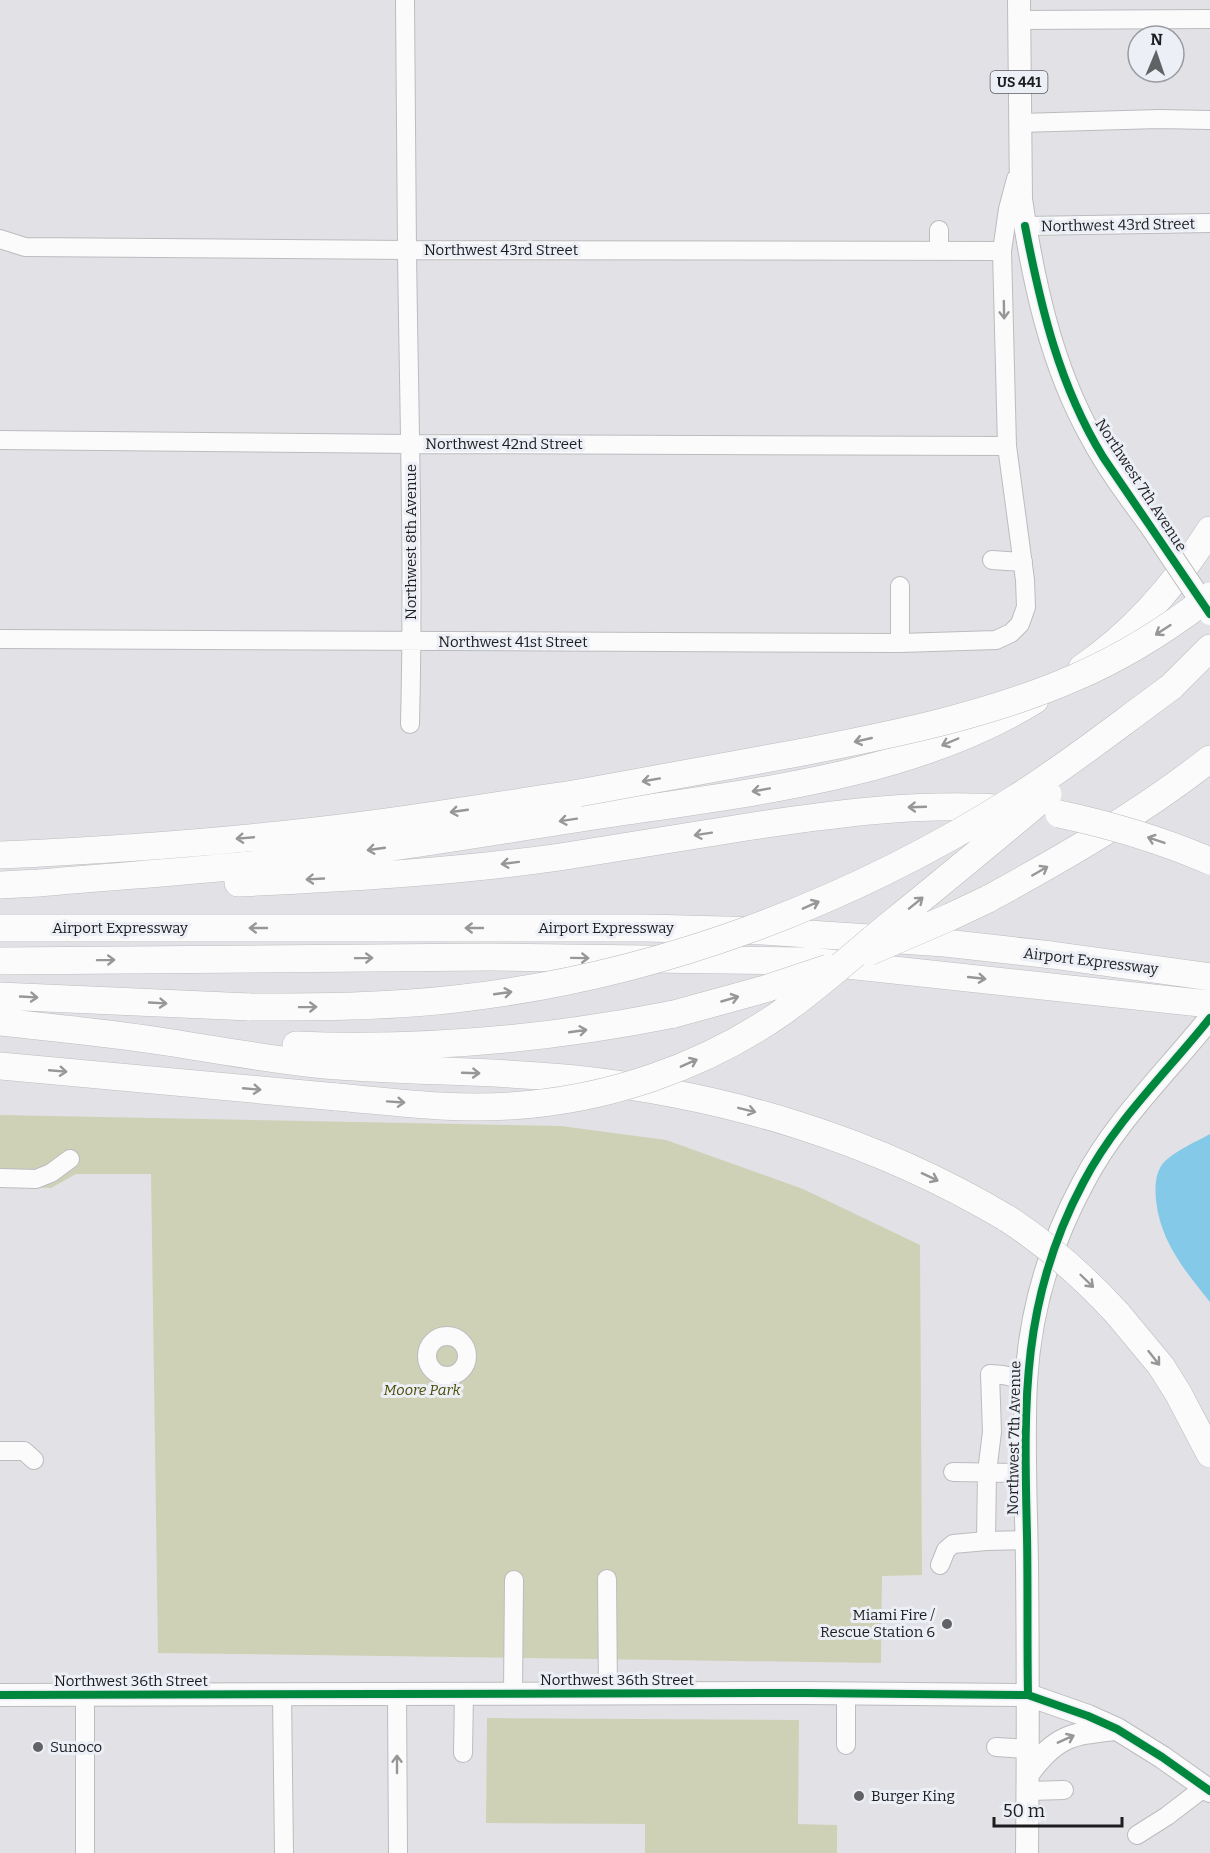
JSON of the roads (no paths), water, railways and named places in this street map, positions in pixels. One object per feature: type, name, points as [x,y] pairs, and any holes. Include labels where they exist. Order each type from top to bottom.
[{"type":"highway","points":[[0,885],[248,865],[356,852],[717,798],[815,780],[904,758],[937,747],[1010,716],[1095,660],[1153,605],[1186,565],[1210,530]]},
{"type":"highway","points":[[0,855],[114,850],[270,836],[412,818],[579,793],[838,745],[957,717],[1020,698],[1074,678],[1119,656],[1160,632],[1210,596]]},
{"type":"highway","points":[[0,1066],[337,1097],[477,1107],[541,1103],[613,1090],[656,1077],[718,1050],[781,1013],[802,997],[1108,745],[1210,648]]},
{"type":"highway","points":[[0,996],[250,1007],[324,1007],[455,999],[512,991],[621,969],[734,935],[791,914],[909,860],[1017,797],[1171,687]]},
{"type":"highway","points":[[163,1041],[324,1046],[455,1043],[596,1029],[674,1014],[812,974],[908,936],[988,899],[1121,821],[1210,759]]},
{"type":"highway","points":[[39,883],[153,887],[380,876],[498,865],[834,814],[943,806],[989,807],[1059,814],[1136,833],[1210,861]]},
{"type":"highway","name":"Airport Expressway","points":[[0,928],[645,928],[763,932],[945,944],[1052,955],[1210,977]]},
{"type":"highway","name":"Airport Expressway","points":[[0,961],[492,957],[810,961],[1210,1004]]},
{"type":"highway","points":[[0,1022],[163,1041],[263,1058],[311,1063],[574,1079],[684,1095],[768,1115],[846,1142],[910,1167],[945,1184],[1008,1219],[1066,1261],[1092,1285],[1155,1359],[1178,1392],[1210,1454]]},
{"type":"main road","name":"Northwest 7th Avenue","points":[[1019,10],[1020,164],[1025,226],[1039,294],[1066,386],[1092,438],[1210,614]]},
{"type":"main road","name":"Northwest 7th Avenue","points":[[1028,1853],[1026,1380],[1031,1337],[1041,1287],[1056,1241],[1093,1165],[1117,1130],[1210,1018]]},
{"type":"main road","name":"Northwest 36th Street","points":[[0,1695],[397,1693],[1028,1695],[1117,1729],[1208,1789]]},
{"type":"main road","points":[[1028,1782],[1043,1754],[1060,1741],[1082,1733],[1117,1729]]},
{"type":"street","name":"Northwest 8th Avenue","points":[[405,0],[411,444],[410,724]]},
{"type":"street","points":[[1019,10],[1210,19]]},
{"type":"street","points":[[1020,123],[1210,120]]},
{"type":"street","name":"Northwest 7th Avenue","points":[[1020,164],[1008,209],[1002,251],[1007,446],[1023,562],[1026,607],[1020,624]]},
{"type":"street","name":"Northwest 43rd Street","points":[[1025,226],[1210,223]]},
{"type":"street","points":[[939,230],[939,251]]},
{"type":"street","name":"Northwest 43rd Street","points":[[0,239],[25,247],[1002,251]]},
{"type":"street","name":"Northwest 42nd Street","points":[[0,440],[1007,446]]},
{"type":"street","points":[[992,560],[1023,562]]},
{"type":"street","points":[[900,586],[900,644]]},
{"type":"street","name":"Northwest 41st Street","points":[[0,639],[900,644],[996,640],[1011,633],[1020,624]]},
{"type":"street","points":[[0,1178],[36,1179],[51,1173],[70,1158]]},
{"type":"street","points":[[986,1541],[987,1472],[992,1432],[990,1374],[1026,1380]]},
{"type":"street","points":[[0,1451],[24,1451],[34,1460]]},
{"type":"street","points":[[953,1472],[1025,1473]]},
{"type":"street","points":[[940,1565],[946,1550],[953,1544],[1027,1540]]},
{"type":"street","points":[[513,1694],[514,1580]]},
{"type":"street","points":[[607,1580],[608,1693]]},
{"type":"street","points":[[397,1693],[398,1853]]},
{"type":"street","points":[[282,1694],[284,1853]]},
{"type":"street","points":[[463,1753],[464,1694]]},
{"type":"street","points":[[846,1694],[846,1746]]},
{"type":"street","points":[[85,1696],[85,1853]]},
{"type":"street","points":[[996,1747],[1028,1749]]},
{"type":"street","points":[[1028,1782],[1064,1790]]},
{"type":"street","points":[[1137,1835],[1208,1789]]},
{"type":"water","points":[[1210,1134],[1210,1302],[1183,1267],[1168,1242],[1158,1215],[1156,1184],[1160,1168],[1169,1158]]},
{"type":"place","name":"Miami Fire / Rescue Station 6","points":[[947,1624]]},
{"type":"place","name":"Sunoco","points":[[38,1747]]},
{"type":"place","name":"Burger King","points":[[859,1796]]},
{"type":"park label","name":"Moore Park","points":[[422,1390]]}]
